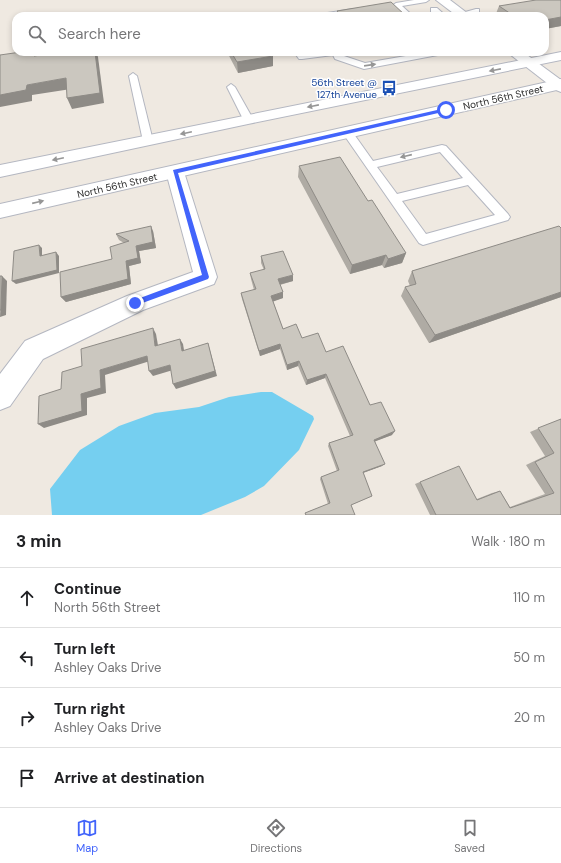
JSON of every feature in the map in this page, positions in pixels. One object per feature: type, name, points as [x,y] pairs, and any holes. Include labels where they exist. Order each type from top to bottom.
[{"type":"main road","points":[[442,0],[464,12]]},
{"type":"main road","points":[[519,56],[560,85]]},
{"type":"main road","points":[[0,171],[561,56]]},
{"type":"main road","name":"North 56th Street","points":[[0,211],[560,85]]},
{"type":"main road","points":[[0,396],[34,350],[135,303],[206,277],[174,172]]},
{"type":"lane","points":[[387,6],[426,0]]},
{"type":"lane","points":[[396,5],[404,12]]},
{"type":"lane","points":[[346,12],[358,10]]},
{"type":"lane","points":[[337,56],[364,66],[420,56]]},
{"type":"lane","points":[[133,76],[148,141]]},
{"type":"lane","points":[[231,87],[248,119]]},
{"type":"lane","points":[[347,132],[422,240],[504,216],[442,148],[370,165]]},
{"type":"lane","points":[[394,199],[471,180]]},
{"type":"water","points":[[261,392],[272,392],[313,416],[314,419],[299,450],[264,486],[245,497],[201,515],[52,515],[50,489],[80,450],[119,426],[155,413],[199,407],[229,397]]},
{"type":"building","points":[[536,0],[561,0],[561,17],[549,19],[549,12],[508,12],[499,6]]},
{"type":"building","points":[[391,2],[402,12],[338,12],[337,11]]},
{"type":"building","points":[[12,53],[12,56],[95,56],[100,93],[67,98],[66,78],[27,85],[26,90],[0,95],[0,55]]},
{"type":"building","points":[[233,56],[273,56],[237,62]]},
{"type":"building","points":[[340,157],[368,201],[372,200],[406,253],[388,259],[386,255],[352,265],[299,166]]},
{"type":"building","points":[[151,226],[153,242],[136,246],[138,258],[126,261],[128,279],[61,297],[60,272],[112,259],[110,247],[129,241],[116,234]]},
{"type":"building","points":[[559,226],[561,228],[561,292],[435,335],[405,287],[416,284],[412,271]]},
{"type":"building","points":[[39,245],[40,256],[56,252],[57,270],[12,281],[14,251]]},
{"type":"building","points":[[283,251],[293,275],[278,279],[283,292],[271,296],[283,329],[296,324],[302,338],[318,333],[326,352],[343,346],[370,405],[381,402],[395,431],[374,440],[385,464],[363,472],[372,496],[351,505],[355,515],[306,515],[305,513],[330,503],[321,477],[339,470],[329,443],[353,435],[326,374],[307,380],[299,361],[287,365],[280,344],[259,351],[241,293],[256,289],[250,273],[265,269],[261,256]]},
{"type":"building","points":[[0,276],[2,276],[1,310],[0,310]]},
{"type":"building","points":[[153,328],[155,346],[180,339],[182,351],[208,343],[215,371],[173,384],[170,365],[149,371],[147,356],[100,370],[101,388],[81,394],[82,411],[38,424],[39,396],[61,389],[62,372],[82,366],[81,349]]},
{"type":"building","points":[[561,419],[561,515],[436,515],[420,482],[459,466],[477,500],[500,491],[510,508],[554,493],[535,462],[554,453],[538,428]]},
{"type":"place","name":"56th Street @ 127th Avenue","points":[[389,88]]},
{"type":"route","points":[[135,303],[206,277],[174,172],[446,110]]}]
